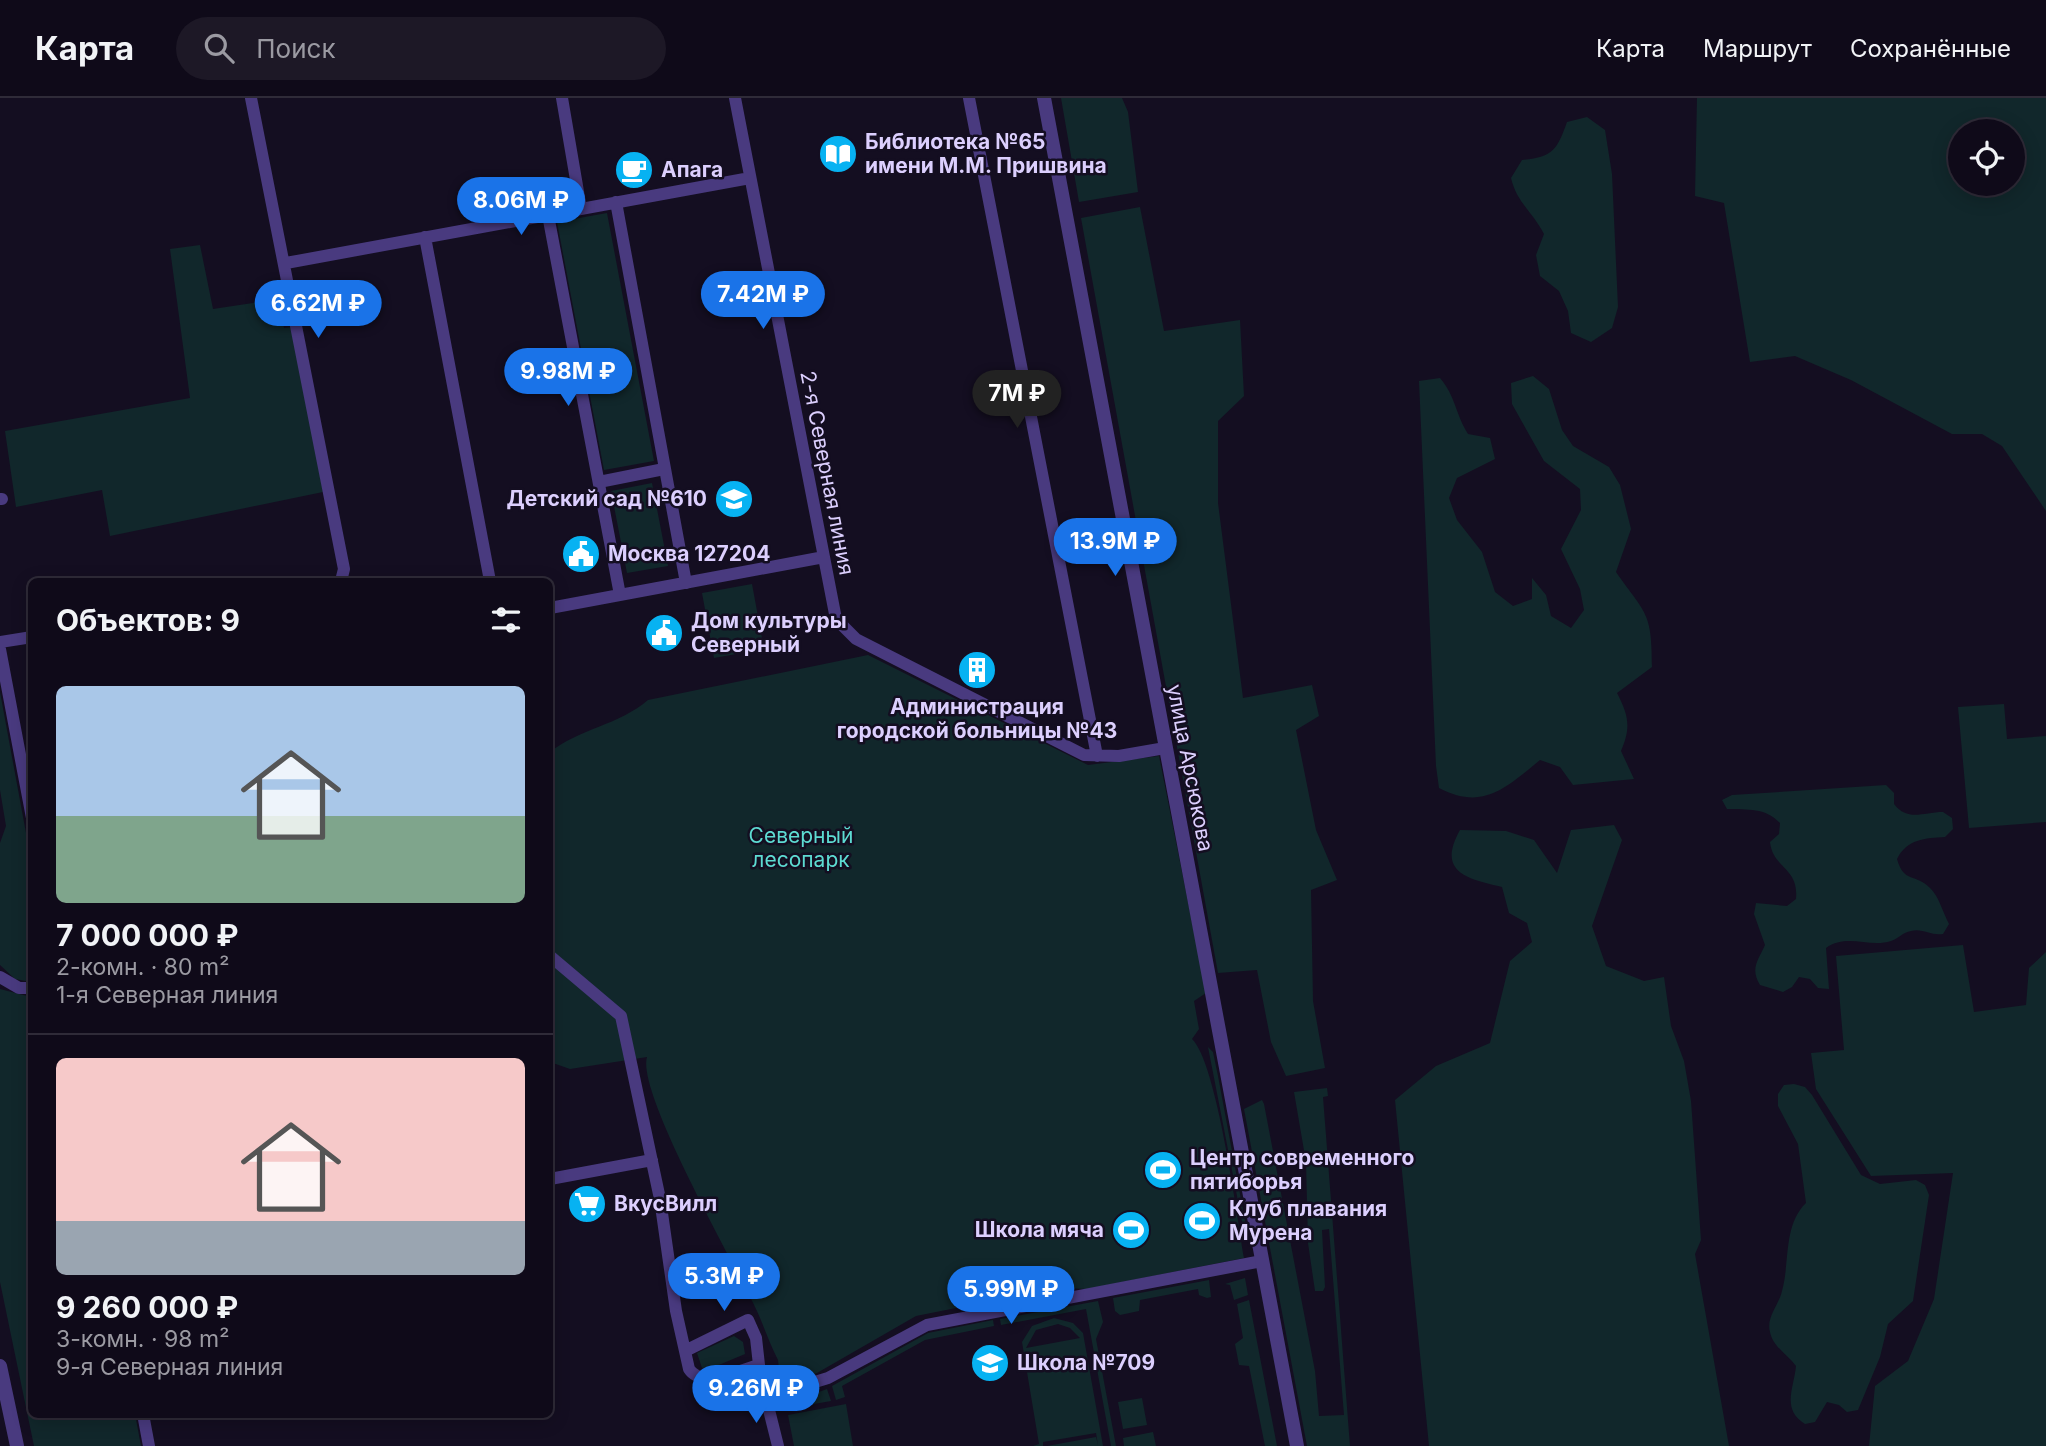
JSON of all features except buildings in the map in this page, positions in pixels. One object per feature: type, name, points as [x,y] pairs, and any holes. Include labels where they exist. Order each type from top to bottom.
[{"type":"street","points":[[251,98],[336,520],[344,569],[342,578]]},
{"type":"street","points":[[562,98],[582,209]]},
{"type":"street","name":"2-я Северная линия","points":[[735,98],[836,619],[856,639],[1084,755],[1097,756],[1165,748]]},
{"type":"street","points":[[969,98],[1097,756]]},
{"type":"street","name":"улица Арсюкова","points":[[1044,98],[1297,1446]]},
{"type":"street","points":[[286,263],[750,178]]},
{"type":"street","points":[[616,202],[686,583]]},
{"type":"street","points":[[548,215],[620,595]]},
{"type":"street","points":[[425,237],[489,578]]},
{"type":"street","points":[[599,482],[664,469]]},
{"type":"street","points":[[553,607],[824,558]]},
{"type":"street","points":[[0,642],[28,638]]},
{"type":"street","points":[[0,649],[28,797]]},
{"type":"street","points":[[553,959],[621,1016],[652,1160],[689,1370],[699,1378],[706,1379],[759,1364]]},
{"type":"street","points":[[0,977],[19,988],[28,988]]},
{"type":"street","points":[[553,1178],[652,1160]]},
{"type":"street","points":[[766,1397],[828,1378],[927,1325],[1262,1261]]},
{"type":"street","points":[[685,1351],[748,1320],[756,1338],[759,1364],[778,1446]]},
{"type":"street","points":[[0,1366],[17,1446]]},
{"type":"street","points":[[144,1418],[149,1446]]},
{"type":"green space","points":[[1061,98],[1122,98],[1128,112],[1138,192],[1079,202]]},
{"type":"green space","points":[[1697,98],[2046,98],[2046,511],[2002,446],[1982,434],[1952,434],[1851,380],[1795,356],[1750,362],[1724,203],[1695,196]]},
{"type":"green space","points":[[1587,117],[1605,130],[1612,174],[1618,307],[1612,328],[1591,342],[1571,333],[1568,311],[1559,291],[1540,276],[1536,255],[1544,234],[1521,201],[1511,178],[1522,160],[1541,157],[1557,146],[1567,122]]},
{"type":"green space","points":[[1140,207],[1164,331],[1240,320],[1244,396],[1218,421],[1218,503],[1243,698],[1312,685],[1319,716],[1296,730],[1316,830],[1337,880],[1311,890],[1313,1001],[1325,1068],[1286,1076],[1271,1042],[1257,970],[1218,973],[1081,218]]},
{"type":"green space","points":[[607,213],[654,461],[604,470],[557,222]]},
{"type":"green space","points":[[200,245],[213,309],[279,299],[284,328],[293,327],[323,492],[110,536],[102,490],[16,507],[5,431],[190,398],[170,249]]},
{"type":"green space","points":[[1533,376],[1549,389],[1562,430],[1573,446],[1609,467],[1620,485],[1631,529],[1616,572],[1641,606],[1651,635],[1652,667],[1617,693],[1627,722],[1621,751],[1634,779],[1573,785],[1560,767],[1540,760],[1493,793],[1481,797],[1455,795],[1439,788],[1436,766],[1419,381],[1440,378],[1468,434],[1490,438],[1495,459],[1457,478],[1449,498],[1457,520],[1482,552],[1495,592],[1513,606],[1532,599],[1532,578],[1546,595],[1551,616],[1571,628],[1584,610],[1580,589],[1561,549],[1581,510],[1580,489],[1544,461],[1512,404],[1511,383]]},
{"type":"green space","points":[[652,483],[668,566],[627,573],[611,491]]},
{"type":"green space","points":[[752,584],[764,649],[714,658],[702,593]]},
{"type":"green space","name":"Северный лесопарк","points":[[868,655],[1088,765],[1159,756],[1206,993],[1194,1001],[1199,1029],[1192,1039],[1201,1054],[1218,1108],[1244,1258],[1087,1289],[1063,1288],[994,1301],[992,1293],[985,1294],[986,1302],[916,1316],[817,1373],[774,1389],[770,1374],[779,1369],[778,1360],[757,1311],[672,1142],[648,1076],[647,1057],[570,1069],[553,1063],[553,750],[625,715],[648,700]]},
{"type":"green space","points":[[0,692],[28,844],[28,981],[15,979],[0,965],[0,843],[6,826],[0,790]]},
{"type":"green space","points":[[2004,704],[2007,739],[2046,736],[2046,822],[1969,828],[1958,707]]},
{"type":"green space","points":[[1886,785],[1894,793],[1894,804],[1905,813],[1916,815],[1943,812],[1952,818],[1953,829],[1945,837],[1924,839],[1911,844],[1897,859],[1903,872],[1925,883],[1936,895],[1949,924],[1943,934],[1915,930],[1883,943],[1850,941],[1834,944],[1826,948],[1829,989],[1818,988],[1810,979],[1799,977],[1792,987],[1783,992],[1760,985],[1755,969],[1765,945],[1754,914],[1756,903],[1787,906],[1796,899],[1796,888],[1794,880],[1772,851],[1770,842],[1779,834],[1780,823],[1762,812],[1727,809],[1722,800],[1732,795]]},
{"type":"green space","points":[[1614,825],[1622,840],[1592,926],[1606,966],[1644,981],[1664,977],[1671,1026],[1684,1061],[1691,1101],[1701,1240],[1695,1254],[1729,1446],[1429,1446],[1395,1100],[1436,1066],[1490,1043],[1510,961],[1532,942],[1527,923],[1509,913],[1502,887],[1478,881],[1459,872],[1452,856],[1454,844],[1460,830],[1506,831],[1534,840],[1557,873],[1571,830]]},
{"type":"green space","points":[[1963,945],[1974,1012],[2026,1005],[2029,968],[2046,952],[2046,1446],[1869,1446],[1875,1386],[1908,1361],[1934,1299],[1953,1173],[1871,1176],[1816,1089],[1811,1053],[1844,1050],[1836,956]]},
{"type":"green space","points":[[0,989],[28,996],[28,1417],[0,1282]]},
{"type":"green space","points":[[1208,1047],[1213,1052],[1248,1237],[1245,1237]]},
{"type":"green space","points":[[1784,1085],[1805,1087],[1812,1095],[1861,1175],[1880,1184],[1916,1180],[1925,1185],[1929,1195],[1913,1301],[1888,1324],[1880,1357],[1858,1410],[1847,1412],[1839,1405],[1827,1402],[1815,1422],[1805,1424],[1793,1412],[1791,1405],[1796,1366],[1774,1342],[1769,1327],[1782,1291],[1790,1233],[1806,1203],[1798,1144],[1778,1106],[1778,1094]]},
{"type":"green space","points":[[1327,1088],[1328,1096],[1323,1097],[1350,1446],[1307,1446],[1244,1109],[1262,1100],[1264,1104],[1315,1371],[1319,1416],[1344,1415],[1329,1229],[1322,1230],[1325,1287],[1323,1291],[1315,1291],[1308,1243],[1306,1162],[1294,1092]]},
{"type":"green space","points":[[1245,1278],[1248,1295],[1234,1300],[1230,1285],[1225,1284]]},
{"type":"green space","points":[[1209,1280],[1211,1297],[1199,1295],[1198,1289],[1140,1300],[1139,1311],[1120,1315],[1115,1311],[1113,1298]]},
{"type":"green space","points":[[1249,1300],[1277,1446],[1265,1446],[1249,1366],[1239,1365],[1235,1344],[1243,1338],[1237,1304]]},
{"type":"green space","points":[[1098,1301],[1103,1322],[1096,1339],[1116,1446],[1111,1446],[1086,1309],[1001,1325],[1000,1319]]},
{"type":"green space","points":[[1054,1318],[1073,1323],[1083,1333],[1103,1446],[1047,1446],[1096,1437],[1098,1445],[1096,1433],[1033,1446],[1039,1444],[1022,1342],[1032,1326]],"holes":[[[1058,1324],[1070,1328],[1080,1338],[1026,1348],[1036,1330]]]},
{"type":"green space","points":[[993,1320],[994,1326],[925,1340],[842,1386],[845,1397],[836,1400],[832,1386],[928,1333]]},
{"type":"green space","points":[[734,1336],[743,1342],[745,1354],[714,1367],[702,1368],[697,1353]]},
{"type":"green space","points":[[827,1389],[831,1401],[780,1410],[780,1406]]},
{"type":"green space","points":[[1142,1398],[1147,1425],[1123,1429],[1118,1402]]},
{"type":"green space","points":[[846,1404],[853,1446],[794,1446],[788,1415]]},
{"type":"green space","points":[[28,1418],[136,1418],[141,1446],[34,1446]]},
{"type":"green space","points":[[1153,1432],[1156,1446],[1124,1446],[1123,1438]]},
{"type":"place","name":"Библиотека №65 имени М.М. Пришвина","points":[[838,154]]},
{"type":"place","name":"Апага","points":[[634,170]]},
{"type":"place","name":"Детский сад №610","points":[[734,499]]},
{"type":"place","name":"Москва 127204","points":[[581,554]]},
{"type":"place","name":"Дом культуры Северный","points":[[664,633]]},
{"type":"place","name":"Администрация городской больницы №43","points":[[977,670]]},
{"type":"place","name":"Центр современного пятиборья","points":[[1163,1170]]},
{"type":"place","name":"ВкусВилл","points":[[587,1204]]},
{"type":"place","name":"Клуб плавания Мурена","points":[[1202,1221]]},
{"type":"place","name":"Школа мяча","points":[[1131,1230]]},
{"type":"place","name":"Школа №709","points":[[990,1363]]}]
